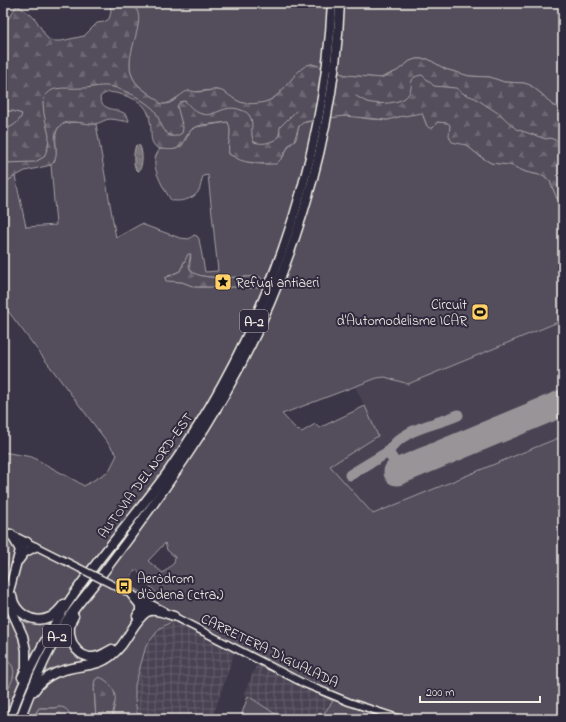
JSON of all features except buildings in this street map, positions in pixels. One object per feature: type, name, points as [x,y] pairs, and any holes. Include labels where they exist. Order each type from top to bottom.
[{"type":"highway","name":"AUTOVIA DEL NORD-EST","points":[[10,719],[29,672],[46,640],[75,592],[142,506],[187,443],[226,378],[257,314],[287,237],[305,175],[322,96],[332,3]]},
{"type":"highway","name":"AUTOVIA DEL NORD-EST","points":[[20,719],[39,670],[65,622],[101,576],[174,476],[228,390],[260,326],[285,264],[308,192],[325,123],[333,78],[340,3]]},
{"type":"highway","points":[[338,29],[344,3]]},
{"type":"highway","points":[[11,534],[22,551]]},
{"type":"highway","points":[[6,719],[26,669],[26,650],[23,636],[9,605],[8,596],[23,545],[27,542]]},
{"type":"highway","points":[[22,551],[35,547]]},
{"type":"highway","points":[[101,576],[70,622],[69,636],[75,649],[88,657],[100,656],[113,649],[143,612],[155,611],[174,616]]},
{"type":"highway","points":[[11,582],[13,601],[18,610],[23,615],[36,620],[50,617],[59,610],[75,592]]},
{"type":"highway","points":[[131,594],[140,605],[143,612]]},
{"type":"highway","points":[[26,704],[43,679],[65,668],[93,665],[112,656],[121,646],[141,616],[144,606],[149,603]]},
{"type":"street","name":"CARRETERA D'IGUALADA","points":[[3,530],[149,603],[305,684],[349,702],[401,719]]},
{"type":"shaded area","points":[[563,320],[563,436],[373,514],[330,466],[378,436],[355,386],[377,378],[385,377],[408,384]]},
{"type":"shaded area","points":[[173,621],[235,651],[212,719],[153,719],[137,713],[135,685],[145,646],[160,628]]},
{"type":"shaded area","points":[[257,663],[333,701],[320,719],[283,719],[244,694]]},
{"type":"green space","points":[[110,3],[131,3],[137,10],[139,17],[130,61],[130,70],[133,78],[139,86],[161,104],[169,103],[188,91],[197,92],[216,90],[225,92],[235,99],[245,103],[253,104],[265,102],[274,98],[280,93],[301,69],[312,64],[346,75],[381,78],[397,71],[410,61],[416,59],[428,59],[445,69],[469,76],[490,77],[504,82],[524,83],[530,85],[543,95],[552,105],[563,110],[563,193],[557,199],[550,181],[544,176],[526,172],[510,165],[491,163],[466,145],[452,142],[449,136],[450,125],[448,123],[437,122],[433,128],[429,128],[422,113],[388,120],[344,116],[304,122],[299,126],[294,141],[289,145],[282,158],[276,164],[269,164],[247,162],[229,154],[230,130],[228,122],[202,125],[193,128],[180,146],[173,150],[157,148],[152,140],[149,116],[144,106],[134,99],[112,92],[100,97],[101,103],[109,108],[124,113],[129,121],[110,119],[95,124],[67,122],[63,124],[56,131],[56,156],[51,165],[25,171],[3,184],[3,131],[17,122],[22,114],[13,111],[3,111],[3,17],[5,19],[9,18],[17,5],[36,20],[47,38],[52,41],[61,41],[84,36],[97,23],[104,22],[109,19],[111,12]]},
{"type":"green space","points":[[131,3],[563,3],[563,110],[552,105],[543,95],[530,85],[524,83],[504,82],[490,77],[469,76],[445,69],[428,59],[416,59],[410,61],[397,71],[381,78],[346,75],[312,64],[301,69],[274,97],[261,103],[241,103],[217,90],[189,93],[166,104],[161,104],[142,89],[133,78],[130,70],[131,52],[138,17],[136,10]]},
{"type":"green space","points":[[3,111],[13,111],[22,114],[17,122],[3,131]]},
{"type":"green space","points":[[422,113],[429,128],[437,122],[448,123],[450,125],[450,129],[460,143],[466,145],[481,157],[491,163],[510,165],[526,172],[544,176],[550,181],[557,199],[563,193],[563,320],[408,384],[385,377],[377,378],[282,414],[298,431],[300,430],[302,432],[315,424],[319,428],[365,406],[378,436],[330,466],[373,514],[563,436],[563,719],[320,719],[333,701],[173,621],[160,628],[146,646],[135,685],[137,713],[153,719],[113,719],[112,712],[94,690],[96,719],[72,719],[70,714],[59,707],[39,708],[32,719],[3,719],[3,700],[12,678],[13,669],[3,658],[3,634],[6,625],[3,607],[3,580],[8,562],[9,548],[3,540],[3,452],[32,457],[84,486],[109,471],[117,455],[8,311],[3,312],[3,184],[15,176],[26,227],[56,225],[51,165],[55,160],[56,154],[57,129],[61,125],[71,122],[96,124],[116,238],[141,224],[180,238],[189,239],[194,235],[199,239],[205,272],[218,271],[208,175],[203,176],[199,190],[193,197],[182,201],[171,200],[160,181],[156,170],[155,159],[160,149],[176,149],[182,146],[191,130],[196,127],[228,122],[230,130],[229,154],[241,160],[256,164],[270,164],[277,162],[282,158],[287,148],[295,141],[301,123],[340,116],[388,120]],"holes":[[[191,257],[190,269],[197,275],[213,277],[257,276],[252,288],[195,287],[182,282],[169,281],[168,276],[180,271],[185,260]],[[165,543],[167,550],[175,557],[174,563],[163,573],[148,561]],[[137,569],[140,575],[162,599],[157,600],[131,587],[131,577]]]},
{"type":"green space","points":[[188,254],[191,254],[189,264],[190,269],[194,273],[201,276],[221,278],[257,276],[263,280],[258,287],[252,288],[195,287],[182,282],[166,281],[165,278],[180,271]]},
{"type":"green space","points":[[3,658],[11,664],[14,672],[12,682],[3,699]]},
{"type":"green space","points":[[99,677],[103,678],[109,683],[115,694],[113,719],[96,719],[94,685],[95,680]]},
{"type":"green space","points":[[248,696],[283,719],[240,719]]},
{"type":"green space","points":[[59,707],[66,709],[72,719],[32,719],[39,708]]},
{"type":"water","points":[[136,145],[140,146],[142,152],[142,162],[139,171],[136,170],[134,161],[134,151]]},
{"type":"waterway","points":[[356,96],[371,103],[395,102],[405,98],[410,92],[412,80],[417,76],[422,75],[434,86],[456,88],[464,94],[475,98],[501,115],[516,129],[563,143]]},
{"type":"waterway","points":[[3,163],[35,162],[44,157],[48,147],[49,136],[43,103],[45,96],[55,89],[105,86],[125,91],[140,99],[152,108],[164,130],[171,136],[176,136],[182,133],[183,128],[177,106],[180,102],[185,101],[195,111],[207,115],[230,108],[235,108],[245,112],[252,121],[252,135],[254,142],[261,143],[270,142],[279,137],[280,127],[296,111]]},
{"type":"taxiway","points":[[388,452],[402,437],[411,432],[458,415]]},
{"type":"taxiway","points":[[350,475],[388,452],[394,461],[403,469]]},
{"type":"runway","points":[[397,472],[563,403]]},
{"type":"place","name":"Refugi antiaeri","points":[[223,282]]},
{"type":"place","name":"Circuit d'Automodelisme ICAR","points":[[480,312]]},
{"type":"place","name":"Aeròdrom d'Òdena (ctra.)","points":[[124,586]]}]
